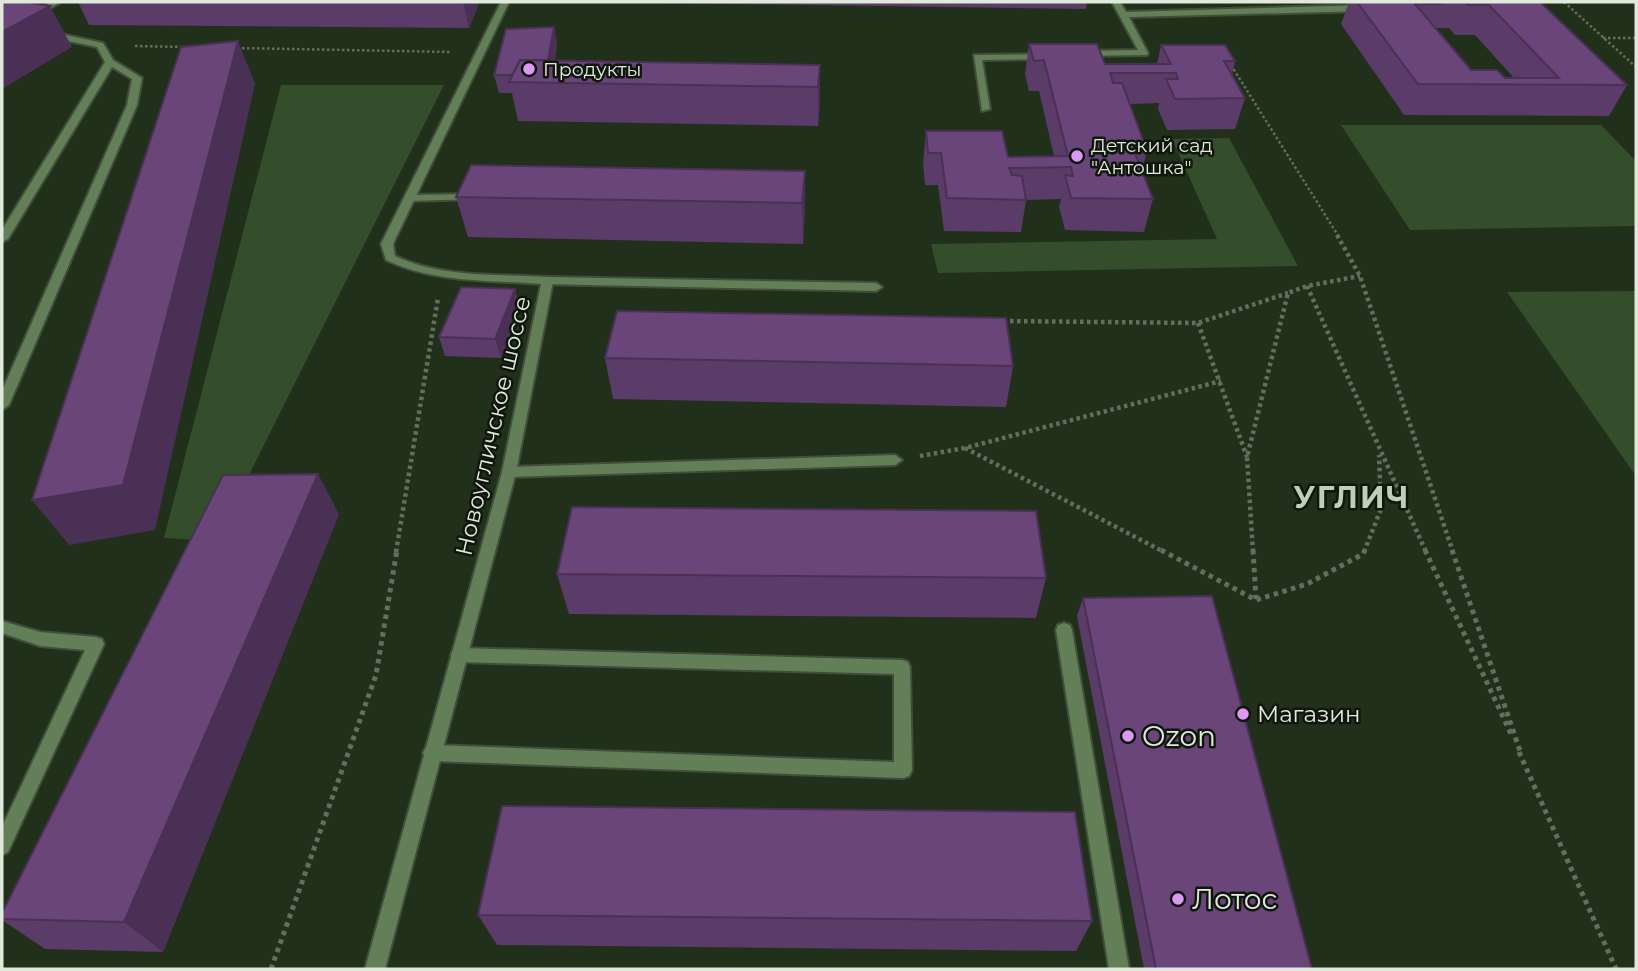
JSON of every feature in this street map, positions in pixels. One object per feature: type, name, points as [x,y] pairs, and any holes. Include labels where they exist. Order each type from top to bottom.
[{"type":"street","points":[[5,31],[57,2]]},
{"type":"street","name":"Новоугличское шоссе","points":[[375,969],[509,472],[547,281],[442,272],[401,265],[390,258],[387,244],[505,2]]},
{"type":"street","points":[[1074,55],[1144,53],[1116,2]]},
{"type":"street","points":[[1125,15],[1375,8]]},
{"type":"street","points":[[2,405],[132,105],[137,78],[110,62],[100,45],[64,36],[5,31]]},
{"type":"street","points":[[985,109],[977,58],[1061,55]]},
{"type":"street","points":[[2,239],[110,62]]},
{"type":"street","points":[[409,198],[493,197]]},
{"type":"street","points":[[547,281],[876,287]]},
{"type":"street","points":[[509,472],[895,460]]},
{"type":"street","points":[[2,626],[40,639],[96,644],[2,846]]},
{"type":"street","points":[[1064,630],[1119,969]]},
{"type":"street","points":[[432,753],[903,771],[902,667],[459,655]]},
{"type":"path","points":[[1564,2],[1636,67]]},
{"type":"path","points":[[1602,38],[1636,38]]},
{"type":"path","points":[[100,45],[195,47]]},
{"type":"path","points":[[236,48],[480,53]]},
{"type":"path","points":[[1226,58],[1351,257],[1360,276],[1521,754]]},
{"type":"path","points":[[271,969],[376,675],[442,272]]},
{"type":"path","points":[[994,321],[1198,323],[1307,286],[1360,276]]},
{"type":"path","points":[[1307,286],[1378,451],[1521,754],[1616,969]]},
{"type":"path","points":[[1247,457],[1288,293]]},
{"type":"path","points":[[1198,323],[1247,457],[1256,600]]},
{"type":"path","points":[[895,460],[965,448],[1221,382]]},
{"type":"path","points":[[965,448],[1256,600],[1307,584],[1363,554],[1381,509],[1378,451]]},
{"type":"green space","points":[[281,85],[444,85],[216,541],[164,538]]},
{"type":"green space","points":[[1341,125],[1601,125],[1636,161],[1636,226],[1410,230]]},
{"type":"green space","points":[[1229,138],[1298,266],[938,273],[931,244],[1217,239],[1172,139]]},
{"type":"green space","points":[[1636,291],[1636,476],[1507,292]]},
{"type":"building","points":[[2,2],[27,2],[50,6],[2,32]]},
{"type":"building","points":[[1357,2],[1438,2],[1441,4],[1415,4],[1471,70],[1497,70],[1505,78],[1559,78],[1489,5],[1469,5],[1465,2],[1540,2],[1627,85],[1418,84]]},
{"type":"building","points":[[554,27],[548,60],[520,60],[513,75],[494,75],[506,29]]},
{"type":"building","points":[[238,41],[123,485],[32,500],[181,47]]},
{"type":"building","points":[[1029,44],[1097,44],[1105,64],[1171,64],[1161,45],[1225,45],[1235,61],[1224,61],[1245,98],[1175,99],[1166,79],[1178,79],[1176,73],[1110,73],[1113,83],[1122,83],[1147,151],[1134,151],[1153,199],[1071,198],[1065,175],[1073,176],[1071,167],[1009,168],[1012,175],[1022,176],[1026,200],[947,198],[941,153],[928,153],[926,131],[1002,131],[1008,157],[1068,156],[1044,60],[1034,61]]},
{"type":"building","points":[[520,60],[820,65],[818,87],[509,82]]},
{"type":"building","points":[[471,165],[805,171],[802,203],[456,197]]},
{"type":"building","points":[[461,287],[515,289],[495,339],[439,337]]},
{"type":"building","points":[[617,311],[1006,318],[1013,366],[605,358]]},
{"type":"building","points":[[318,474],[124,922],[2,919],[2,913],[223,475]]},
{"type":"building","points":[[572,507],[1036,511],[1046,578],[557,574]]},
{"type":"building","points":[[1212,596],[1312,969],[1156,969],[1083,598]]},
{"type":"building","points":[[502,806],[1075,812],[1092,921],[478,915]]},
{"type":"place","name":"Продукты","points":[[529,69]]},
{"type":"place","name":"Детский сад \"Антошка\"","points":[[1077,156]]},
{"type":"place","name":"Магазин","points":[[1243,714]]},
{"type":"place","name":"Ozon","points":[[1128,736]]},
{"type":"place","name":"Лотос","points":[[1178,899]]},
{"type":"district","name":"УГЛИЧ","points":[[1352,498]]}]
